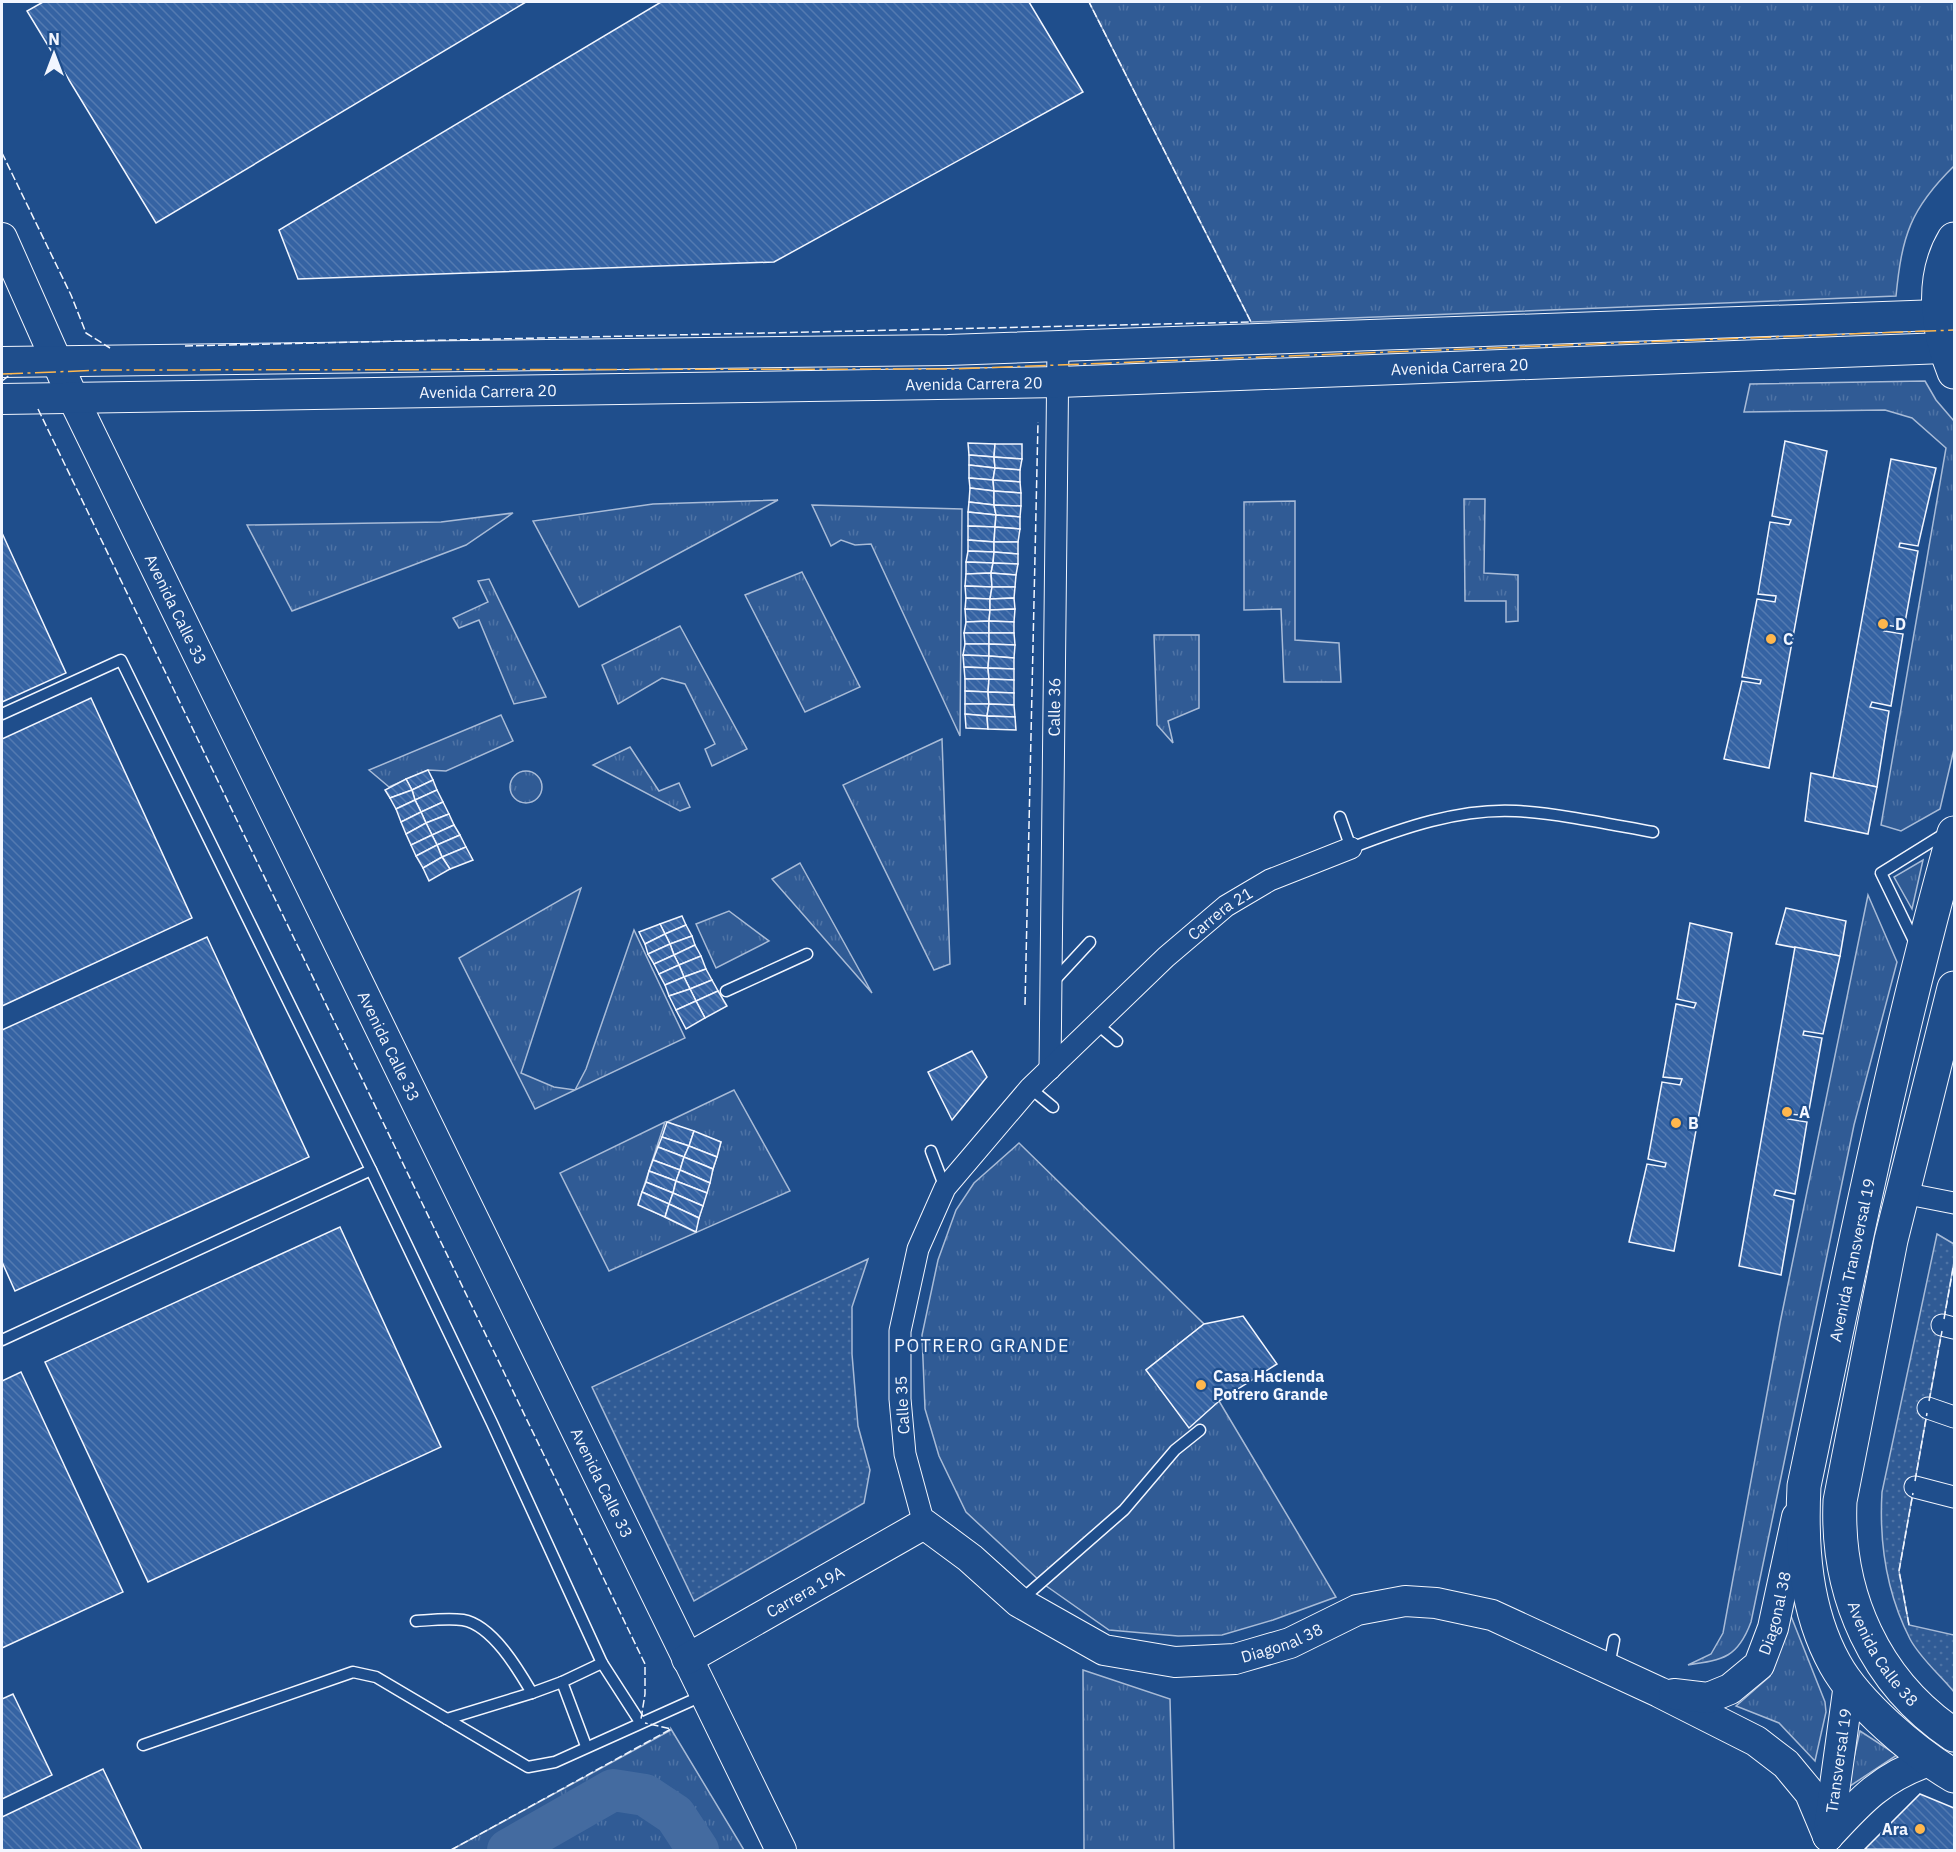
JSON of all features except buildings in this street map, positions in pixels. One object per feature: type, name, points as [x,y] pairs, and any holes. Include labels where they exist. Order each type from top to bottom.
[{"type":"main road","points":[[1949,360],[1939,315],[1941,279],[1954,239]]},
{"type":"main road","name":"Avenida Transversal 19","points":[[1849,1684],[1835,1664],[1821,1632],[1809,1586],[1802,1528],[1804,1486],[1885,1103],[1920,954],[1954,833]]},
{"type":"main road","points":[[1903,1193],[1954,988]]},
{"type":"main road","name":"Avenida Calle 38","points":[[1903,1193],[1840,1501],[1842,1555],[1858,1618],[1879,1659],[1925,1713],[1954,1735]]},
{"type":"main road","points":[[1849,1684],[1885,1722],[1942,1768]]},
{"type":"street","name":"Avenida Calle 33","points":[[2,237],[73,398],[781,1851]]},
{"type":"street","name":"Avenida Carrera 20","points":[[2,363],[1058,346],[1939,315]]},
{"type":"street","name":"Calle 36","points":[[1050,1069],[1053,982],[1058,346]]},
{"type":"street","name":"Avenida Carrera 20","points":[[2,399],[1059,382],[1949,360]]},
{"type":"street","name":"Carrera 21","points":[[918,1249],[945,1188],[1030,1088],[1098,1025],[1166,957],[1226,906],[1270,880],[1351,848]]},
{"type":"street","points":[[1903,1193],[1954,1203]]},
{"type":"street","name":"Calle 35","points":[[918,1249],[900,1332],[900,1399],[905,1454],[924,1524]]},
{"type":"street","points":[[1928,1408],[1954,1417]]},
{"type":"street","name":"Diagonal 38","points":[[1659,1692],[1708,1698],[1730,1689],[1759,1665],[1773,1628],[1804,1486]]},
{"type":"street","points":[[1915,1487],[1954,1497]]},
{"type":"street","name":"Carrera 19A","points":[[687,1659],[924,1524]]},
{"type":"street","name":"Diagonal 38","points":[[924,1524],[970,1558],[1019,1602],[1104,1650],[1175,1662],[1235,1659],[1290,1643],[1357,1610],[1405,1601],[1436,1603],[1492,1615],[1659,1692],[1756,1741],[1786,1764],[1810,1793],[1827,1843]]},
{"type":"street","name":"Transversal 19","points":[[1827,1843],[1849,1684]]},
{"type":"street","name":"Transversal 19","points":[[1827,1843],[1854,1808],[1883,1782],[1900,1771],[1942,1768]]},
{"type":"lane","points":[[2,714],[121,660],[492,1422],[602,1663],[640,1722]]},
{"type":"lane","name":"Carrera 21","points":[[1351,848],[1396,830],[1465,815],[1515,811],[1653,832]]},
{"type":"lane","points":[[1340,817],[1351,848]]},
{"type":"lane","points":[[1920,954],[1881,873],[1954,827]]},
{"type":"lane","points":[[1053,982],[1090,942]]},
{"type":"lane","points":[[726,991],[807,954]]},
{"type":"lane","points":[[1098,1025],[1117,1041]]},
{"type":"lane","points":[[1030,1088],[1053,1107]]},
{"type":"lane","points":[[931,1151],[945,1188]]},
{"type":"lane","points":[[2,1340],[371,1170]]},
{"type":"lane","points":[[1019,1602],[1124,1510],[1175,1450],[1200,1430]]},
{"type":"lane","points":[[416,1621],[465,1620],[477,1626],[504,1651],[532,1693]]},
{"type":"lane","points":[[1608,1669],[1614,1640]]},
{"type":"lane","points":[[447,1719],[532,1693],[602,1663]]},
{"type":"lane","points":[[143,1745],[353,1672],[376,1677],[528,1767],[555,1761],[705,1695]]},
{"type":"lane","points":[[562,1682],[586,1746]]},
{"type":"green space","points":[[1089,2],[1954,2],[1954,166],[1927,196],[1911,225],[1901,256],[1896,296],[1251,322]]},
{"type":"green space","points":[[1925,381],[1936,400],[1954,421],[1954,749],[1940,809],[1901,831],[1881,825],[1946,448],[1912,418],[1885,410],[1744,412],[1750,384]]},
{"type":"green space","points":[[1464,499],[1485,499],[1484,573],[1518,575],[1518,621],[1506,622],[1506,601],[1465,601]]},
{"type":"green space","points":[[778,500],[579,607],[533,521],[653,504]]},
{"type":"green space","points":[[1295,501],[1295,640],[1339,643],[1341,682],[1284,682],[1281,609],[1244,610],[1244,502]]},
{"type":"green space","points":[[812,505],[962,509],[960,736],[871,544],[855,545],[841,540],[831,546]]},
{"type":"green space","points":[[513,513],[466,545],[292,611],[247,525],[441,522]]},
{"type":"green space","points":[[802,572],[860,687],[805,712],[745,595]]},
{"type":"green space","points":[[489,579],[546,697],[514,704],[479,620],[459,628],[453,618],[488,602],[478,581]]},
{"type":"green space","points":[[680,626],[747,749],[712,766],[705,749],[715,744],[685,684],[662,678],[618,704],[602,665]]},
{"type":"green space","points":[[1154,635],[1199,635],[1199,708],[1168,721],[1173,743],[1157,725]]},
{"type":"green space","points":[[501,715],[513,741],[446,771],[428,770],[389,787],[369,770]]},
{"type":"green space","points":[[942,739],[950,964],[934,970],[843,785]]},
{"type":"green space","points":[[630,747],[659,791],[679,783],[690,807],[680,811],[593,765]]},
{"type":"green space","points":[[526,771],[537,776],[542,787],[537,798],[526,803],[515,798],[510,787],[515,776]]},
{"type":"green space","points":[[1923,860],[1912,909],[1894,877]]},
{"type":"green space","points":[[800,863],[872,993],[772,879]]},
{"type":"green space","points":[[581,888],[521,1073],[554,1087],[575,1090],[586,1069],[634,930],[685,1038],[535,1109],[459,958]]},
{"type":"green space","points":[[1868,895],[1897,962],[1854,1125],[1751,1622],[1741,1643],[1728,1655],[1688,1665],[1711,1654],[1723,1633],[1780,1323]]},
{"type":"green space","points":[[729,911],[769,941],[716,968],[696,924]]},
{"type":"green space","points":[[734,1090],[790,1191],[609,1271],[560,1173],[665,1122],[638,1204],[695,1232],[721,1142],[667,1122]]},
{"type":"green space","points":[[1019,1143],[1204,1324],[1146,1370],[1189,1427],[1219,1401],[1336,1597],[1273,1620],[1222,1635],[1178,1636],[1109,1630],[1042,1583],[966,1512],[939,1456],[925,1409],[922,1335],[938,1260],[956,1210],[974,1183]]},
{"type":"green space","points":[[1937,1234],[1954,1244],[1954,1262],[1899,1571],[1909,1625],[1954,1635],[1954,1692],[1919,1653],[1902,1621],[1886,1567],[1881,1511],[1882,1492]]},
{"type":"green space","points":[[868,1259],[852,1307],[852,1354],[858,1426],[870,1470],[864,1503],[694,1601],[592,1387]]},
{"type":"green space","points":[[1787,1606],[1825,1702],[1826,1712],[1815,1761],[1779,1723],[1736,1706],[1770,1676]]},
{"type":"green space","points":[[1083,1670],[1170,1699],[1174,1850],[1084,1850]]},
{"type":"green space","points":[[671,1730],[744,1850],[451,1850]]},
{"type":"green space","points":[[1860,1731],[1897,1755],[1847,1788]]},
{"type":"waterway","points":[[508,1850],[613,1790],[645,1795],[675,1815],[698,1850]]},
{"type":"fence","points":[[185,346],[1251,322],[1089,2]]},
{"type":"fence","points":[[2,153],[71,295],[86,333],[110,348]]},
{"type":"fence","points":[[2,381],[11,374]]},
{"type":"fence","points":[[38,409],[645,1664],[645,1694],[641,1719]]},
{"type":"fence","points":[[1025,1005],[1038,422]]},
{"type":"fence","points":[[1944,1319],[1954,1263]]},
{"type":"fence","points":[[1929,1401],[1942,1331]]},
{"type":"fence","points":[[1915,1481],[1927,1413]]},
{"type":"fence","points":[[1909,1625],[1899,1571],[1913,1493]]},
{"type":"fence","points":[[451,1850],[671,1729],[645,1723]]},
{"type":"power","points":[[2,374],[104,370],[955,369],[1954,330]]},
{"type":"place","name":"D","points":[[1883,624]]},
{"type":"place","name":"C","points":[[1771,639]]},
{"type":"place","name":"A","points":[[1787,1112]]},
{"type":"place","name":"B","points":[[1676,1123]]},
{"type":"place","name":"Casa Hacienda Potrero Grande","points":[[1201,1385]]},
{"type":"place","name":"Ara","points":[[1920,1829]]},
{"type":"district","name":"POTRERO GRANDE","points":[[982,1345]]}]
